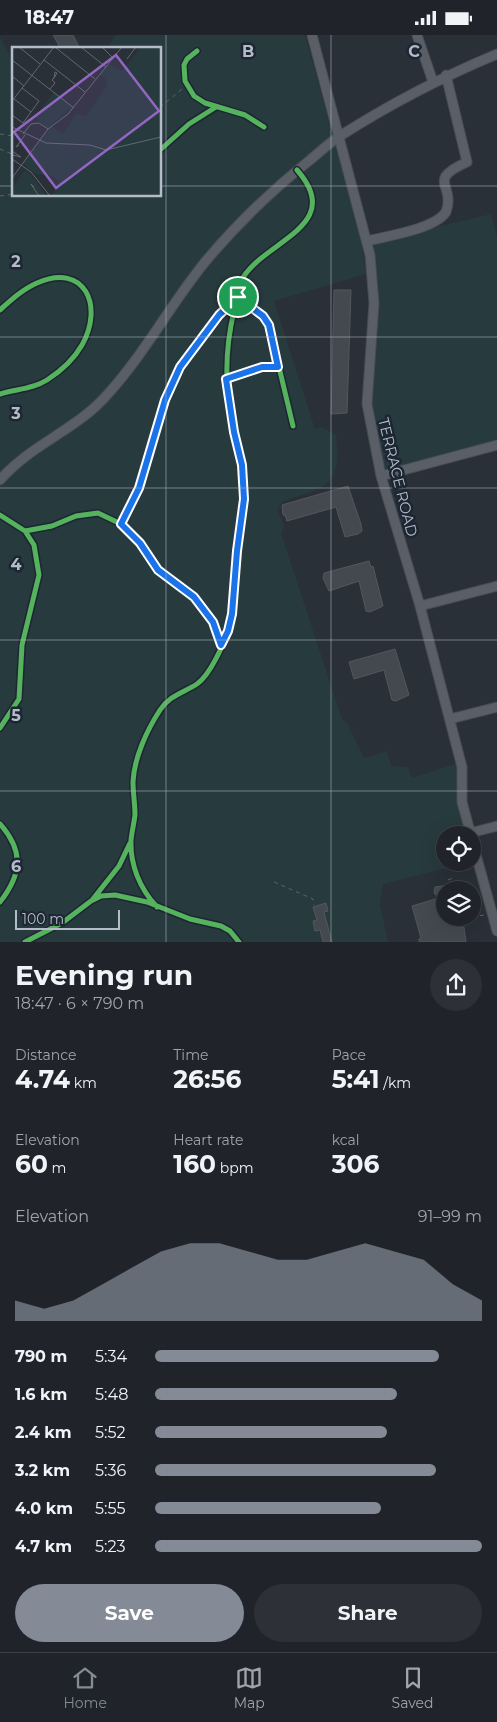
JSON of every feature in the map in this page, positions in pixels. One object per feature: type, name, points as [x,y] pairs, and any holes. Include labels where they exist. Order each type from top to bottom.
[{"type":"street","name":"TERRACE ROAD","points":[[312,35],[367,241],[374,297],[367,404],[381,476],[420,607],[462,767],[462,802],[468,826]]},
{"type":"street","points":[[417,35],[433,81]]},
{"type":"street","points":[[0,480],[33,451],[72,426],[98,405],[120,382],[205,262],[271,193],[339,137],[433,81],[497,54]]},
{"type":"street","points":[[367,241],[429,224],[440,219],[448,208],[445,176],[449,170],[467,162],[446,75]]},
{"type":"street","points":[[381,476],[497,445]]},
{"type":"street","points":[[420,607],[497,586]]},
{"type":"street","points":[[450,719],[497,707]]},
{"type":"street","points":[[481,832],[497,826]]},
{"type":"street","name":"TERRACE ROAD","points":[[480,871],[497,931]]},
{"type":"path","points":[[161,106],[181,90],[185,81],[186,59],[197,51]]},
{"type":"path","points":[[185,81],[194,96],[216,107],[245,115],[264,127]]},
{"type":"path","points":[[161,149],[189,124],[216,107]]},
{"type":"path","points":[[0,149],[12,154]]},
{"type":"path","points":[[233,315],[238,295]]},
{"type":"path","points":[[238,295],[263,316],[269,325],[293,426]]},
{"type":"path","points":[[121,524],[139,488],[165,400],[180,367],[213,322],[238,295]]},
{"type":"path","points":[[226,372],[226,382],[262,367],[278,367]]},
{"type":"path","points":[[113,520],[127,530]]},
{"type":"path","points":[[448,880],[453,878]]},
{"type":"path","points":[[274,882],[313,899],[314,905]]},
{"type":"green space","points":[[115,35],[305,35],[359,231],[366,274],[274,301],[315,429],[322,427],[336,435],[337,452],[333,475],[328,482],[311,492],[283,501],[277,510],[284,526],[281,533],[342,719],[347,723],[364,758],[387,751],[391,766],[408,767],[412,778],[461,762],[462,802],[469,826],[436,826],[436,871],[383,884],[380,905],[388,942],[0,942],[0,37],[12,59],[12,196],[161,196],[161,47],[108,47]]},
{"type":"green space","points":[[491,214],[497,236],[497,442],[387,470],[380,456],[372,401],[379,287],[373,242]]},
{"type":"building","points":[[53,35],[73,35],[79,47],[60,47]]},
{"type":"building","points":[[334,290],[351,290],[347,413],[331,414]]},
{"type":"building","points":[[348,486],[361,524],[362,531],[358,534],[345,537],[336,507],[287,521],[285,515],[283,515],[282,505]]},
{"type":"building","points":[[369,561],[371,567],[373,566],[383,606],[370,612],[366,611],[359,581],[329,591],[323,578],[324,573]]},
{"type":"building","points":[[395,649],[409,695],[396,701],[392,700],[384,670],[354,679],[349,662]]},
{"type":"building","points":[[436,899],[436,926],[464,927],[466,942],[419,942],[421,938],[412,906]]},
{"type":"building","points":[[326,903],[328,911],[324,912],[332,942],[323,942],[320,930],[315,931],[313,921],[317,920],[313,907]]},
{"type":"cycle path","points":[[197,51],[187,59],[184,65],[185,81],[194,96],[205,103],[245,115],[264,127]]},
{"type":"cycle path","points":[[161,149],[189,124],[216,107]]},
{"type":"cycle path","points":[[157,907],[141,884],[132,858],[131,840],[135,815],[134,773],[142,744],[160,710],[172,698],[202,680],[216,659],[229,628],[243,487],[227,387],[227,357],[231,327],[239,286],[250,268],[295,233],[306,220],[312,206],[310,190],[297,170]]},
{"type":"cycle path","points":[[0,310],[32,285],[54,278],[67,278],[78,283],[86,291],[90,303],[91,316],[82,345],[62,369],[47,380],[36,385],[0,394]]},
{"type":"cycle path","points":[[238,297],[256,310],[269,325],[293,426]]},
{"type":"cycle path","points":[[121,524],[139,488],[165,400],[180,367],[195,344],[238,297]]},
{"type":"cycle path","points":[[25,531],[52,526],[76,516],[98,513],[121,524],[140,543],[158,570],[193,597],[213,622],[221,645]]},
{"type":"cycle path","points":[[0,515],[25,531],[34,545],[39,575],[22,645],[19,699],[0,728]]},
{"type":"cycle path","points":[[0,824],[13,844],[17,863],[13,882],[0,902]]},
{"type":"cycle path","points":[[93,899],[119,866],[130,843]]},
{"type":"cycle path","points":[[25,942],[62,923],[91,901],[101,896],[115,895],[147,902],[190,919],[221,926],[230,931],[239,942]]},
{"type":"route","points":[[238,297],[263,316],[269,325],[278,367],[262,367],[226,379],[234,432],[242,465],[244,499],[237,551],[232,614],[228,631],[221,645],[213,622],[194,597],[158,570],[140,543],[121,524],[139,488],[165,400],[180,367],[195,344],[219,315],[238,297]]}]
